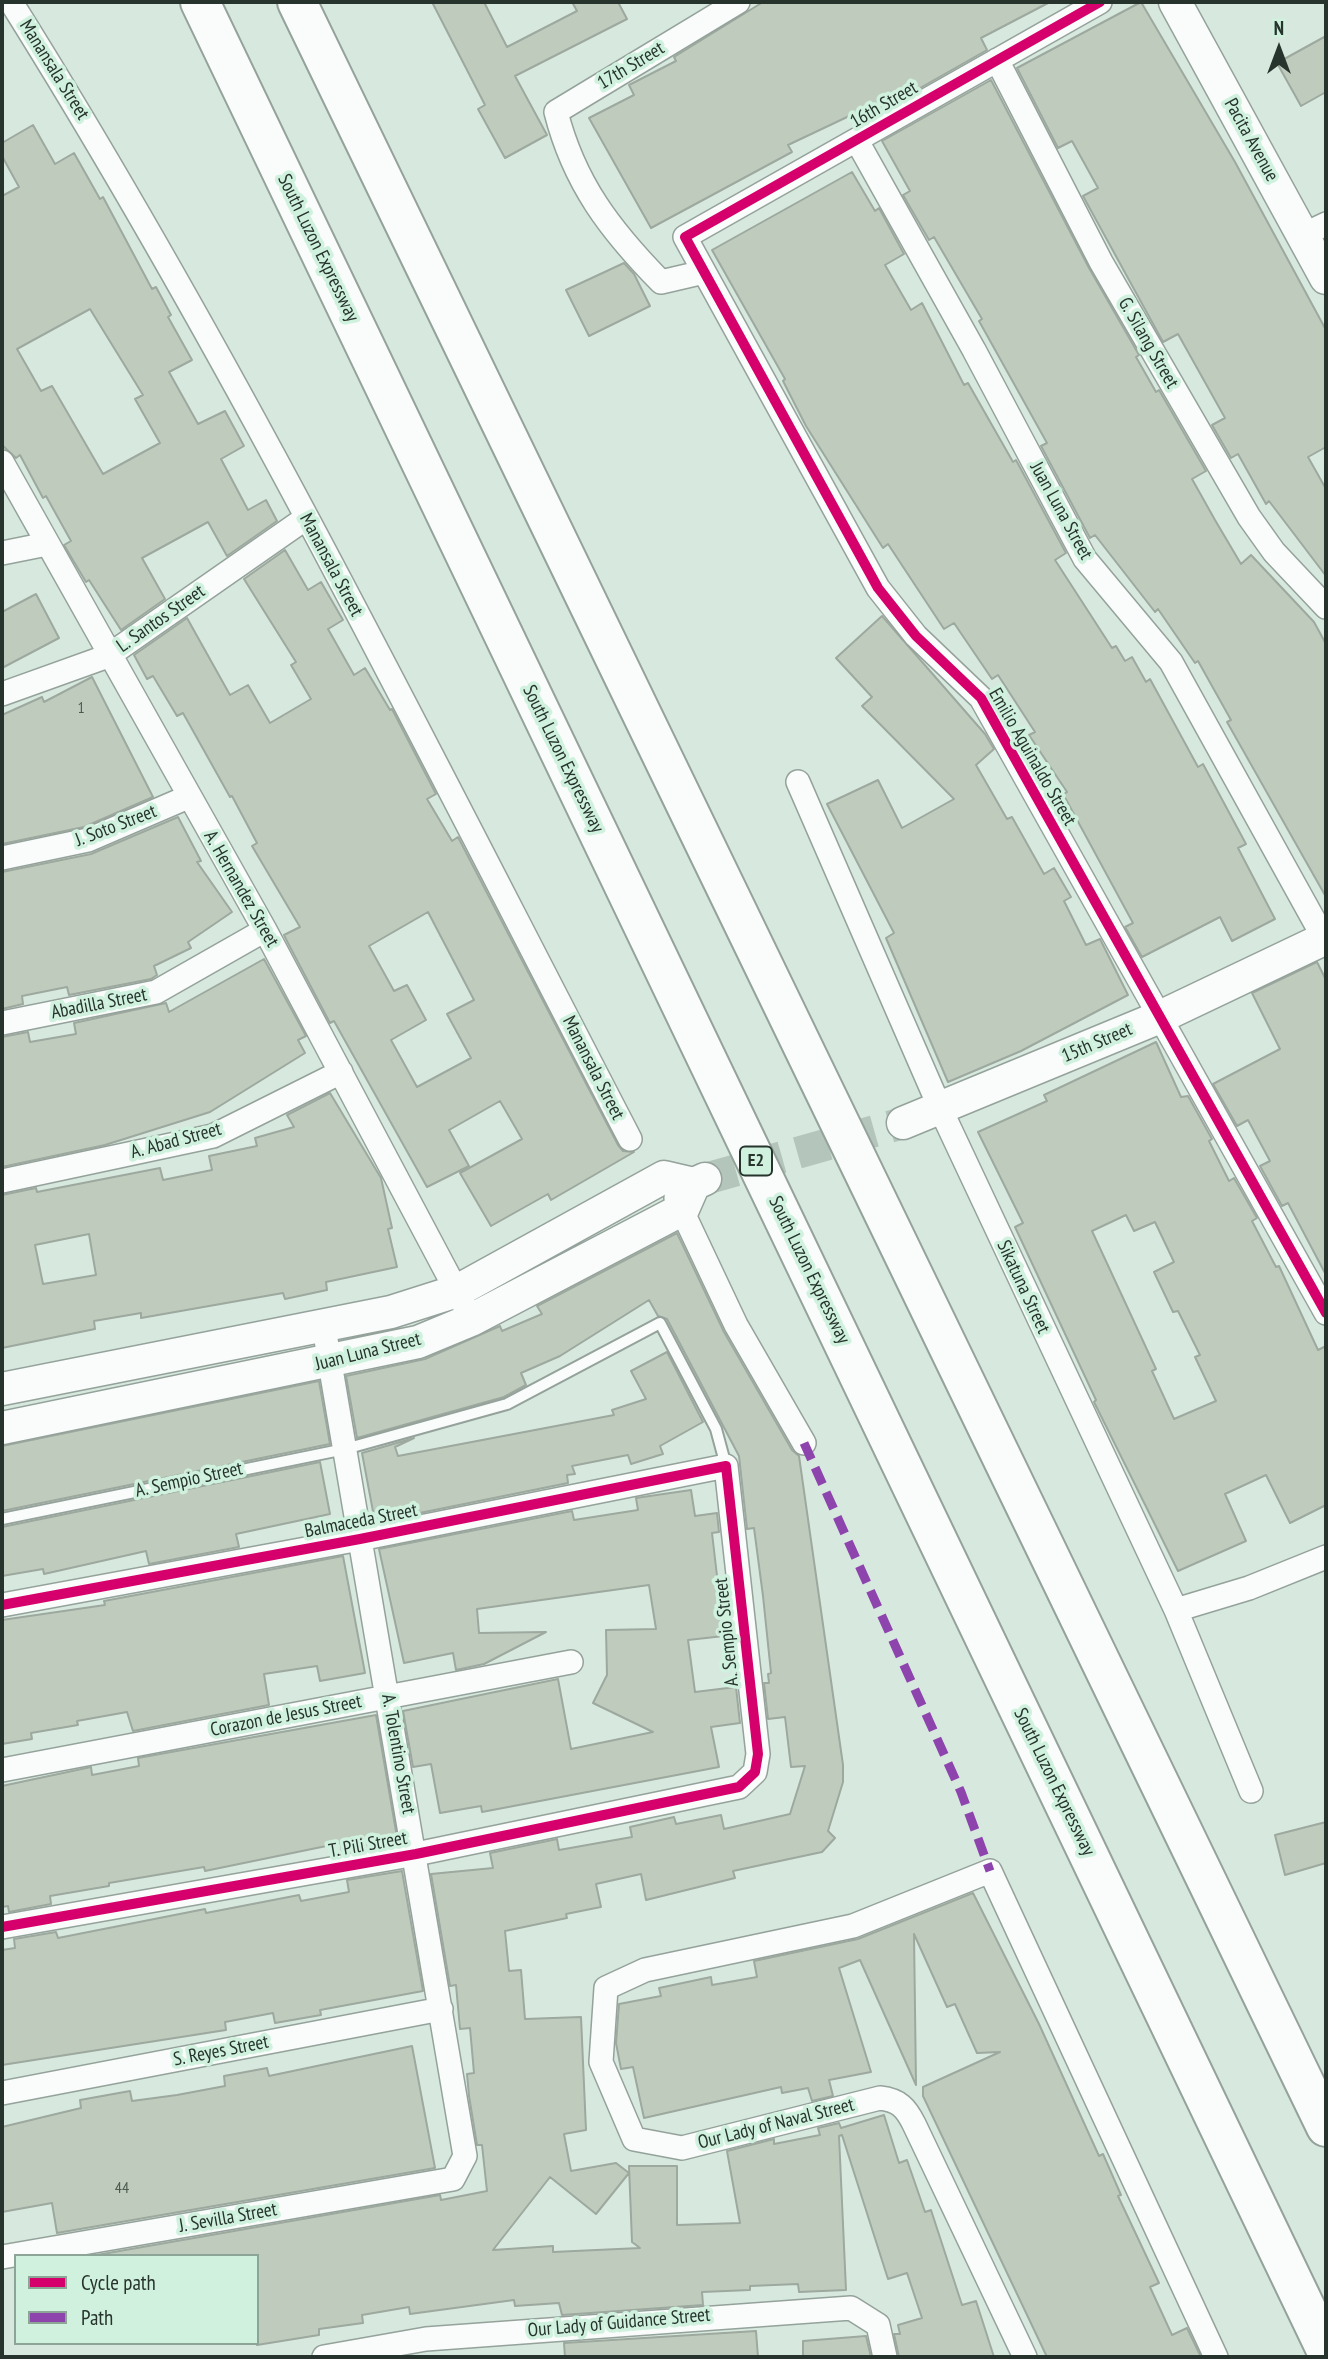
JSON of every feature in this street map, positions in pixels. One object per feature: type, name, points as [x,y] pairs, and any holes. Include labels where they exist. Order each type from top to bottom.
[{"type":"highway","name":"South Luzon Expressway","points":[[200,2],[1326,2350]]},
{"type":"highway","points":[[298,2],[1326,2127]]},
{"type":"street","name":"Manansala Street","points":[[11,2],[89,125],[306,517],[630,1139]]},
{"type":"street","name":"17th Street","points":[[704,272],[661,282],[615,233],[589,195],[566,149],[556,112],[712,8],[738,2]]},
{"type":"street","name":"16th Street","points":[[685,237],[1100,2]]},
{"type":"street","name":"Pacita Avenue","points":[[1175,2],[1315,230],[1326,278]]},
{"type":"street","name":"G. Silang Street","points":[[997,60],[1101,262],[1250,517],[1274,552],[1326,607]]},
{"type":"street","name":"Juan Luna Street","points":[[857,141],[974,350],[1085,559],[1171,662],[1326,939]]},
{"type":"street","name":"Emilio Aguinaldo Street","points":[[685,237],[878,588],[916,636],[981,698],[1326,1313]]},
{"type":"street","name":"A. Hernandez Street","points":[[2,462],[108,656],[265,930],[471,1320]]},
{"type":"street","name":"L. Santos Street","points":[[2,694],[108,656],[306,517]]},
{"type":"street","points":[[2,553],[47,544]]},
{"type":"street","name":"Sikatuna Street","points":[[798,782],[940,1108],[1176,1610],[1251,1791]]},
{"type":"street","name":"J. Soto Street","points":[[2,858],[88,840],[188,797]]},
{"type":"street","name":"Abadilla Street","points":[[2,1023],[156,992],[265,930]]},
{"type":"street","name":"15th Street","points":[[903,1122],[1160,1017],[1326,939]]},
{"type":"street","name":"A. Abad Street","points":[[2,1181],[213,1136],[341,1072]]},
{"type":"street","name":"Juan Luna Street","points":[[2,1389],[324,1328],[391,1312],[457,1291],[686,1187]]},
{"type":"street","name":"Juan Luna Street","points":[[2,1428],[418,1342],[471,1320],[686,1187]]},
{"type":"street","points":[[686,1187],[736,1325],[804,1443]]},
{"type":"street","name":"A. Tolentino Street","points":[[324,1328],[416,1854],[465,2156],[453,2179]]},
{"type":"street","name":"Balmaceda Street","points":[[2,1605],[360,1539],[726,1466]]},
{"type":"street","name":"A. Sempio Street","points":[[726,1466],[758,1754],[755,1772],[738,1787]]},
{"type":"street","points":[[1176,1610],[1249,1588],[1326,1557]]},
{"type":"street","name":"Corazon de Jesus Street","points":[[2,1770],[571,1662]]},
{"type":"street","name":"T. Pili Street","points":[[2,1927],[416,1854],[738,1787]]},
{"type":"street","name":"Our Lady of Naval Street","points":[[1025,2357],[907,2110],[895,2099],[880,2098],[682,2148],[635,2139],[601,2062],[606,1988],[645,1970],[853,1926],[990,1871],[1216,2357]]},
{"type":"street","name":"S. Reyes Street","points":[[2,2093],[441,2009]]},
{"type":"street","name":"J. Sevilla Street","points":[[19,2254],[453,2179]]},
{"type":"street","name":"Our Lady of Guidance Street","points":[[324,2357],[426,2339],[726,2314],[851,2308],[878,2325],[885,2357]]},
{"type":"lane","name":"A. Sempio Street","points":[[2,1519],[345,1449],[507,1404],[660,1322],[716,1429],[726,1466]]},
{"type":"building","points":[[432,2],[484,2],[507,47],[577,11],[572,2],[618,2],[627,19],[515,76],[547,135],[505,158],[478,109],[485,105]]},
{"type":"building","points":[[763,2],[1050,2],[981,38],[987,50],[869,117],[864,109],[788,145],[792,152],[651,228],[589,118],[634,95],[629,85],[676,61],[674,57]]},
{"type":"building","points":[[1141,2],[1235,162],[1326,330],[1326,447],[1308,457],[1326,489],[1326,576],[1269,501],[1266,504],[1238,454],[1231,458],[1212,425],[1225,418],[1178,334],[1163,342],[1083,196],[1098,188],[1072,141],[1058,148],[1017,68]]},
{"type":"building","points":[[1326,36],[1326,92],[1301,106],[1277,63]]},
{"type":"building","points":[[991,80],[1089,268],[1139,355],[1136,357],[1156,392],[1159,390],[1206,471],[1192,479],[1241,564],[1251,555],[1314,622],[1326,644],[1326,897],[1227,722],[1231,720],[1198,661],[1195,663],[1158,609],[1155,612],[1095,535],[1090,538],[1041,446],[1047,443],[979,321],[982,319],[934,237],[929,240],[903,195],[910,191],[882,141]]},
{"type":"building","points":[[33,125],[55,164],[74,153],[100,199],[103,197],[152,289],[156,287],[171,315],[168,317],[192,360],[169,372],[198,424],[225,411],[244,446],[221,459],[248,510],[266,500],[277,521],[227,556],[208,522],[142,558],[165,599],[121,630],[89,580],[86,582],[64,545],[71,541],[46,496],[43,498],[20,455],[16,458],[2,445],[2,196],[19,187],[2,156],[2,143]],"holes":[[[90,309],[143,395],[135,399],[160,443],[103,474],[52,386],[41,391],[17,349]]]},
{"type":"building","points":[[852,172],[875,211],[879,208],[904,254],[885,265],[911,310],[922,303],[964,385],[968,383],[1013,462],[1016,460],[1066,553],[1055,560],[1112,648],[1116,646],[1125,661],[1132,657],[1146,682],[1150,679],[1198,767],[1203,764],[1246,844],[1238,848],[1275,919],[1232,941],[1220,917],[1142,957],[1125,927],[1133,923],[1063,794],[1067,792],[1029,735],[1035,732],[998,675],[992,679],[954,623],[944,629],[888,544],[883,548],[806,426],[783,381],[785,379],[712,250]]},
{"type":"building","points":[[624,263],[634,274],[650,306],[589,336],[566,290]]},
{"type":"building","points":[[285,550],[308,590],[321,582],[343,620],[328,629],[354,675],[365,668],[390,710],[392,709],[436,794],[427,799],[452,841],[458,837],[618,1145],[623,1151],[634,1152],[551,1200],[548,1194],[491,1226],[460,1173],[522,1139],[500,1101],[449,1130],[469,1166],[427,1187],[334,1021],[330,1023],[284,935],[300,927],[252,846],[257,843],[232,796],[230,797],[183,713],[177,716],[153,676],[147,679],[134,655],[187,618],[230,695],[248,685],[270,723],[311,699],[291,665],[296,662],[244,579]],"holes":[[[428,912],[474,1000],[447,1014],[471,1058],[417,1087],[391,1040],[426,1020],[407,985],[394,991],[369,946]]]},
{"type":"building","points":[[36,594],[59,638],[2,668],[2,612]]},
{"type":"building","points":[[882,616],[985,734],[994,749],[976,765],[1007,819],[1012,817],[1044,874],[1054,868],[1071,897],[1064,901],[1086,945],[1100,939],[1128,995],[1021,1051],[948,1082],[886,938],[894,933],[827,804],[878,780],[902,828],[954,799],[862,706],[872,697],[836,658]]},
{"type":"building","points":[[92,677],[153,797],[84,827],[2,844],[2,715],[42,697],[44,702]]},
{"type":"building","points":[[178,817],[201,861],[197,862],[232,912],[188,942],[191,948],[154,966],[157,975],[151,979],[69,995],[67,987],[22,996],[23,1004],[2,1009],[2,872],[91,854]]},
{"type":"building","points":[[264,959],[306,1036],[298,1040],[305,1053],[210,1112],[105,1145],[2,1167],[2,1037],[28,1032],[30,1042],[76,1034],[74,1023],[166,1003],[169,1012]]},
{"type":"building","points":[[1317,962],[1326,980],[1326,1275],[1288,1203],[1282,1206],[1260,1166],[1270,1161],[1248,1120],[1237,1126],[1213,1084],[1280,1049],[1252,993]]},
{"type":"building","points":[[1156,1042],[1181,1097],[1188,1096],[1212,1139],[1209,1141],[1229,1181],[1234,1178],[1257,1218],[1252,1221],[1276,1267],[1279,1266],[1318,1350],[1326,1346],[1326,1505],[1290,1523],[1266,1475],[1225,1494],[1246,1541],[1178,1571],[1094,1402],[1096,1400],[1015,1227],[1023,1223],[978,1132],[1047,1101],[1044,1095]],"holes":[[[1126,1215],[1134,1231],[1155,1222],[1174,1262],[1154,1272],[1173,1312],[1178,1311],[1200,1355],[1195,1357],[1216,1401],[1174,1419],[1152,1371],[1156,1369],[1092,1231]]]},
{"type":"building","points":[[330,1093],[381,1178],[392,1228],[388,1229],[397,1267],[326,1282],[327,1290],[285,1299],[283,1293],[141,1318],[141,1313],[94,1321],[95,1329],[2,1348],[2,1195],[36,1188],[37,1192],[160,1168],[163,1180],[212,1170],[209,1156],[257,1146],[255,1138],[294,1127],[287,1115]],"holes":[[[89,1234],[96,1275],[43,1284],[35,1245]]]},
{"type":"building","points":[[677,1233],[724,1332],[792,1450],[799,1456],[843,1765],[843,1782],[828,1831],[835,1838],[822,1852],[733,1871],[735,1878],[646,1900],[641,1874],[596,1884],[601,1907],[566,1914],[567,1918],[505,1931],[509,1971],[521,1970],[525,2019],[581,2017],[586,2130],[564,2134],[571,2171],[616,2163],[629,2173],[596,2214],[550,2177],[493,2250],[553,2246],[553,2252],[640,2248],[632,2242],[629,2166],[677,2166],[677,2225],[740,2223],[727,2151],[774,2139],[774,2144],[820,2135],[818,2128],[839,2123],[841,2128],[884,2115],[899,2163],[907,2160],[925,2212],[931,2210],[962,2305],[976,2301],[994,2357],[899,2357],[894,2334],[900,2334],[898,2325],[922,2318],[907,2273],[888,2279],[842,2135],[839,2136],[846,2290],[799,2292],[798,2284],[750,2286],[750,2290],[702,2292],[703,2305],[562,2315],[559,2303],[515,2306],[514,2300],[410,2314],[409,2307],[362,2315],[363,2323],[319,2329],[319,2335],[259,2345],[259,2254],[102,2254],[440,2195],[441,2200],[487,2191],[482,2145],[477,2145],[469,2096],[467,2074],[474,2073],[470,2028],[460,2029],[456,1985],[450,1986],[431,1874],[493,1868],[490,1853],[557,1839],[559,1850],[632,1837],[630,1827],[674,1817],[676,1824],[721,1815],[724,1829],[790,1814],[805,1766],[791,1767],[785,1717],[768,1719],[764,1683],[769,1683],[768,1674],[771,1673],[763,1596],[754,1528],[747,1529],[739,1456],[667,1319],[658,1316],[649,1300],[560,1356],[521,1373],[526,1385],[504,1397],[357,1438],[346,1376],[425,1359],[500,1326],[502,1331],[542,1314],[537,1306]]},
{"type":"building","points":[[667,1352],[703,1422],[660,1446],[663,1454],[631,1464],[628,1455],[572,1466],[575,1474],[567,1475],[568,1483],[375,1522],[362,1453],[414,1438],[395,1447],[398,1456],[614,1415],[612,1410],[646,1399],[631,1371]]},
{"type":"building","points":[[319,1381],[330,1444],[2,1511],[2,1446]]},
{"type":"building","points":[[320,1462],[330,1514],[236,1534],[239,1547],[149,1564],[146,1551],[44,1574],[43,1569],[2,1576],[2,1527]]},
{"type":"building","points":[[691,1490],[695,1516],[717,1513],[719,1532],[712,1533],[724,1636],[688,1640],[695,1692],[736,1687],[740,1723],[711,1727],[719,1767],[482,1812],[481,1806],[440,1813],[431,1764],[413,1767],[403,1711],[558,1679],[571,1749],[653,1732],[593,1703],[607,1675],[606,1630],[656,1629],[649,1585],[477,1609],[479,1633],[546,1632],[484,1664],[456,1670],[453,1653],[404,1663],[379,1549],[572,1511],[574,1520],[638,1510],[636,1498]]},
{"type":"building","points":[[343,1556],[365,1673],[320,1681],[317,1666],[264,1674],[269,1705],[133,1731],[127,1712],[77,1721],[78,1725],[31,1733],[32,1739],[2,1744],[2,1620],[105,1605],[104,1601]]},
{"type":"building","points":[[376,1715],[398,1843],[342,1853],[341,1843],[205,1871],[204,1867],[109,1883],[109,1886],[50,1896],[51,1904],[9,1912],[8,1906],[2,1907],[2,1786],[91,1767],[92,1775],[139,1766],[138,1758]]},
{"type":"building","points":[[1326,1822],[1326,1863],[1285,1875],[1275,1835]]},
{"type":"building","points":[[402,1871],[423,1991],[320,2010],[321,2015],[275,2023],[273,2013],[225,2022],[226,2030],[2,2065],[2,1950],[15,1948],[14,1939],[56,1932],[58,1938],[205,1909],[206,1913],[299,1895],[301,1901],[349,1892],[347,1880]]},
{"type":"building","points":[[973,1893],[1039,2024],[1099,2156],[1103,2154],[1121,2195],[1118,2196],[1159,2283],[1150,2287],[1172,2335],[1187,2328],[1201,2357],[1047,2357],[923,2096],[923,2087],[1000,2052],[977,2053],[955,2004],[947,2007],[914,1934],[916,2085],[860,1960],[839,1968],[871,2072],[829,2080],[833,2096],[812,2101],[808,2088],[782,2093],[781,2087],[644,2118],[633,2067],[621,2069],[616,2043],[619,2004],[661,1996],[659,1988],[711,1977],[712,1985],[757,1977],[754,1961],[858,1939]]},
{"type":"building","points":[[412,2046],[435,2168],[57,2233],[52,2203],[2,2212],[2,2127],[81,2108],[80,2100],[130,2091],[132,2101],[177,2095],[225,2086],[224,2076],[267,2068],[269,2076]]},
{"type":"building","points":[[756,2331],[758,2357],[565,2357],[564,2343]]},
{"type":"building","points":[[866,2336],[871,2357],[803,2357],[803,2341]]},
{"type":"tunnel","points":[[705,1179],[903,1123]]},
{"type":"marked path","points":[[804,1443],[961,1792],[990,1871]]},
{"type":"cycle path","points":[[1100,2],[685,237],[878,588],[916,636],[981,698],[1326,1313]]},
{"type":"cycle path","points":[[2,1605],[360,1539],[726,1466],[758,1754],[755,1772],[739,1787],[416,1854],[2,1927]]}]
